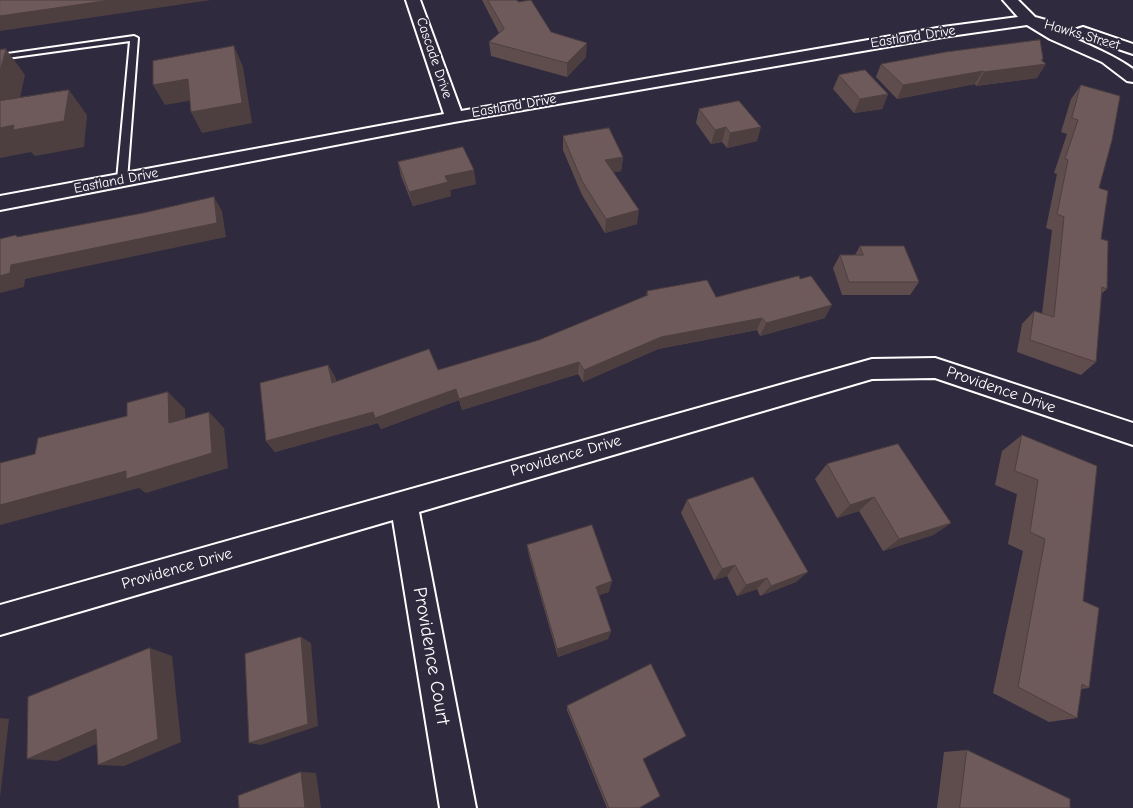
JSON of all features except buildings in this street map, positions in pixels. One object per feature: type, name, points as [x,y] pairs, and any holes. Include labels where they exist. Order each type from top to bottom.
[{"type":"street","name":"Cascade Drive","points":[[413,0],[454,117]]},
{"type":"street","name":"Hawks Street","points":[[1010,0],[1030,20],[1074,29],[1133,49]]},
{"type":"street","name":"Eastland Drive","points":[[0,204],[454,117],[943,32],[1030,20]]},
{"type":"street","points":[[1030,20],[1056,36],[1108,59],[1133,77]]},
{"type":"street","name":"Providence Drive","points":[[0,620],[872,369],[935,368],[1133,434]]},
{"type":"street","name":"Providence Court","points":[[404,503],[458,808]]},
{"type":"lane","points":[[0,57],[134,38],[122,180]]}]
